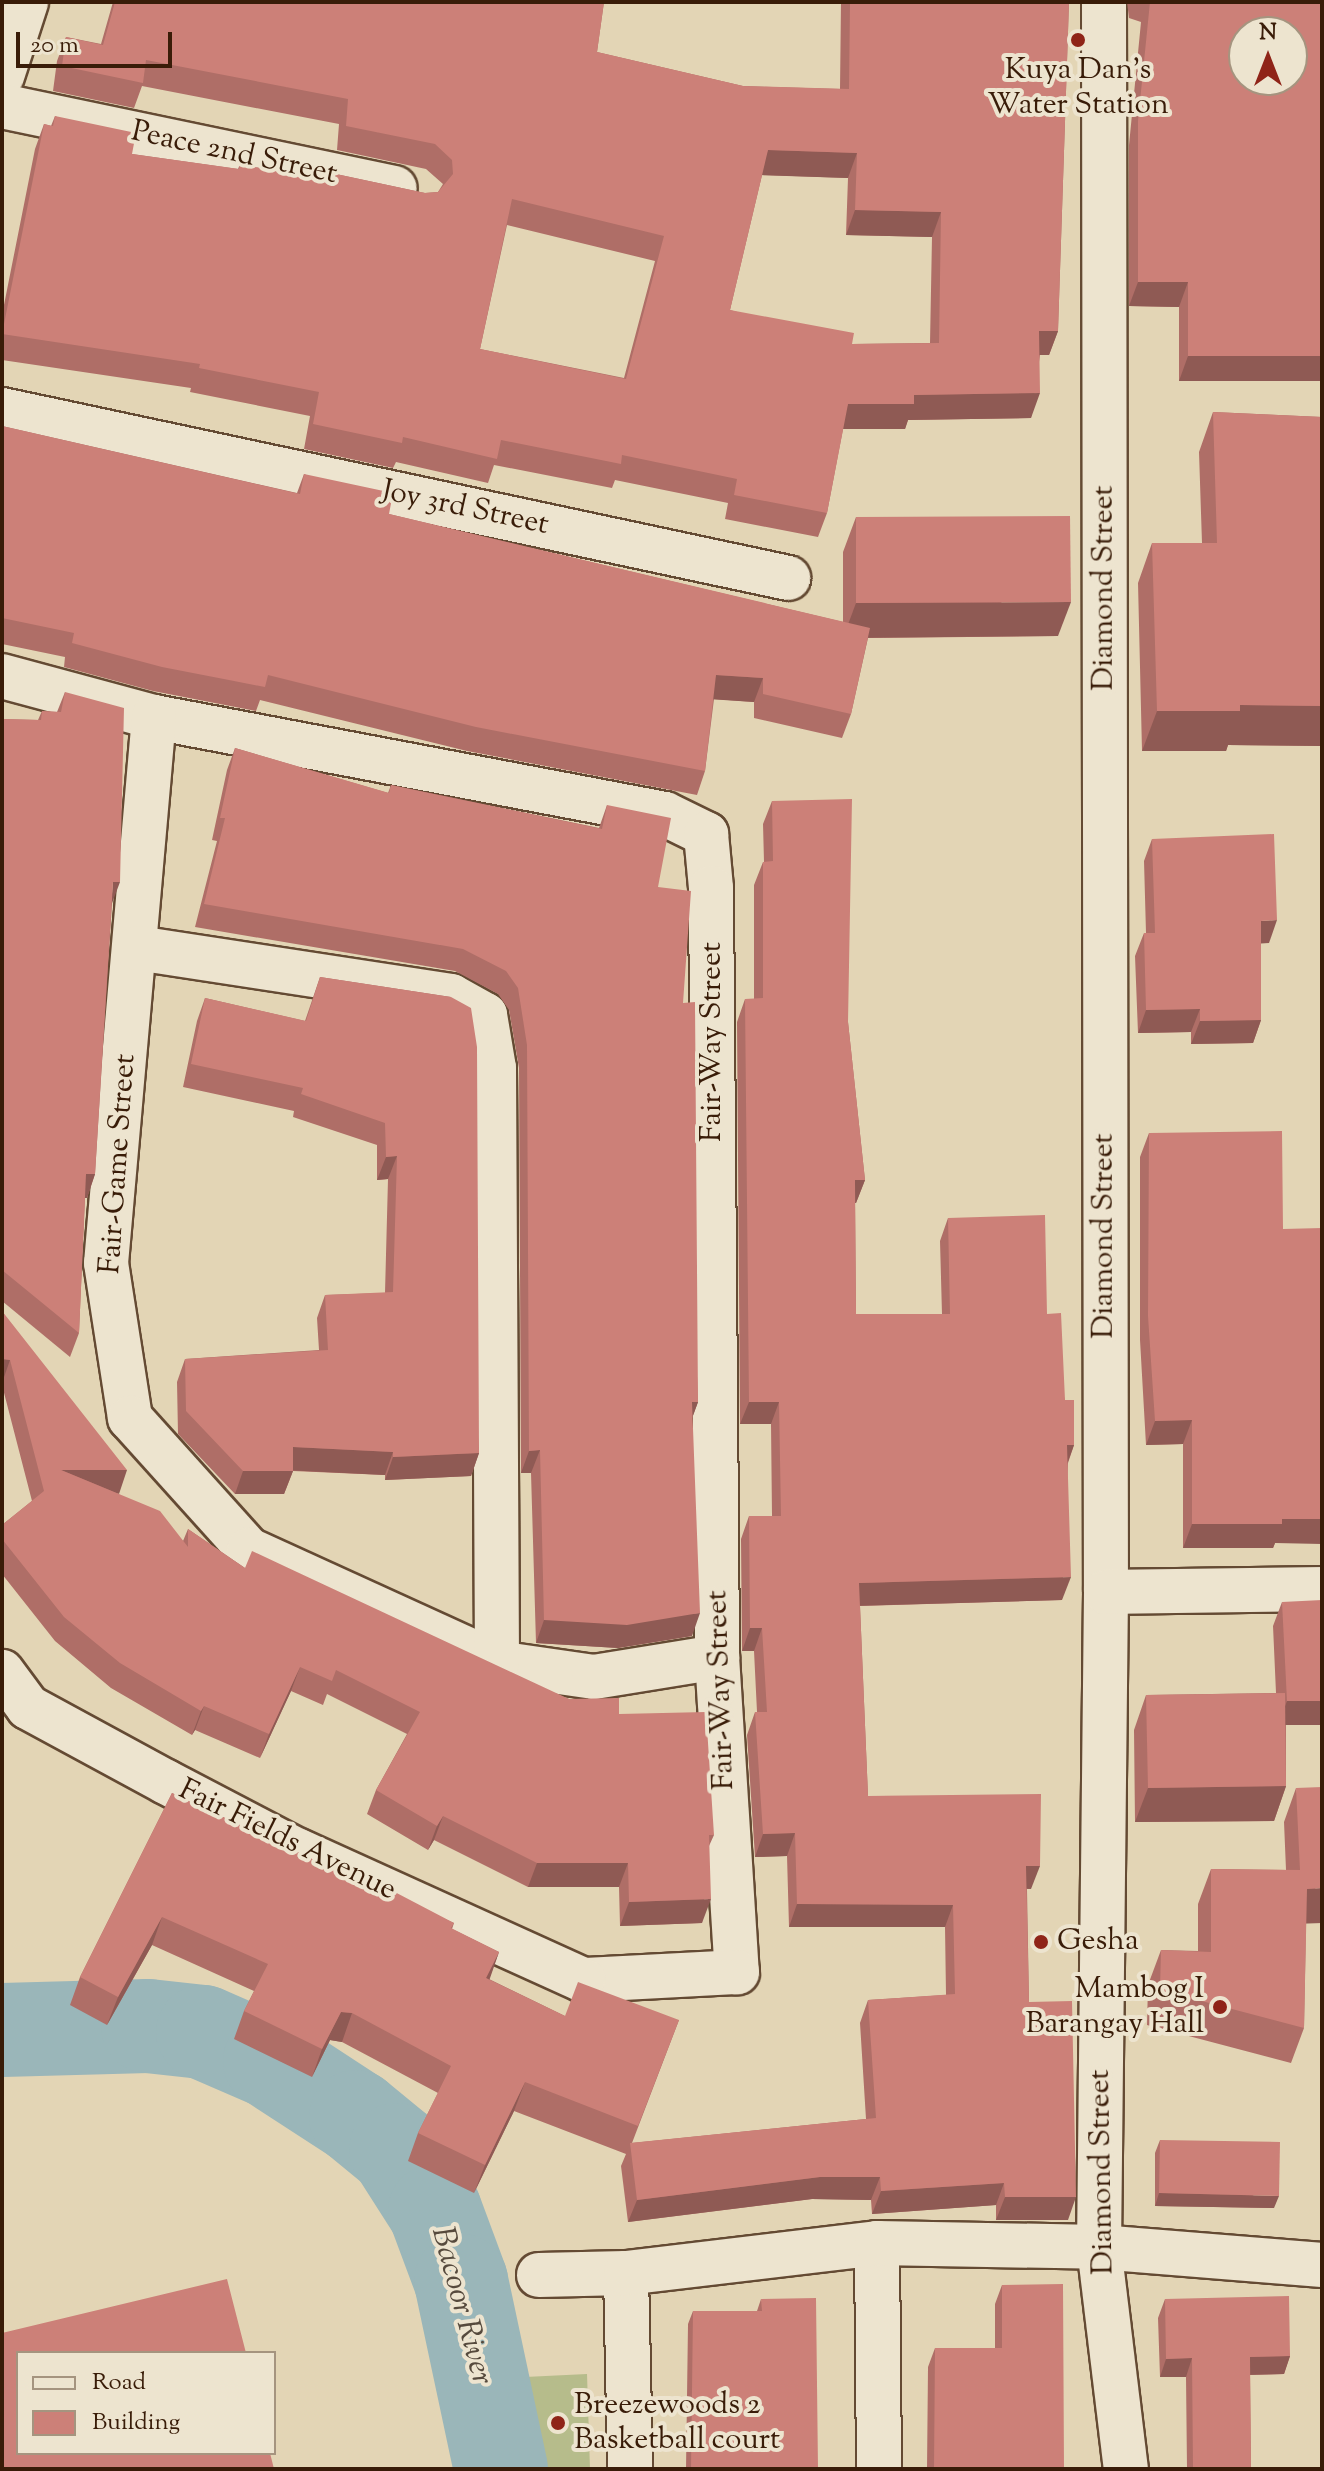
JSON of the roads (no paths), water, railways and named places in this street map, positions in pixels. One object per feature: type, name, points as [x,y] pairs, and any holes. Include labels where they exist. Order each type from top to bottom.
[{"type":"street","name":"Diamond Street","points":[[1104,2],[1106,1592],[1099,2247],[1126,2469]]},
{"type":"street","name":"Peace 2nd Street","points":[[2,106],[420,193]]},
{"type":"street","name":"Joy 3rd Street","points":[[2,410],[788,578]]},
{"type":"street","name":"Fair-Way Street","points":[[2,676],[154,717],[665,814],[706,834],[711,888],[717,1657],[737,1972]]},
{"type":"street","name":"Fair-Game Street","points":[[154,717],[137,948],[106,1263],[130,1418],[249,1550],[497,1663],[594,1677],[717,1657]]},
{"type":"street","points":[[137,948],[451,996],[485,1015],[494,1068],[497,1663]]},
{"type":"street","points":[[1106,1592],[1322,1589]]},
{"type":"street","name":"Fair Fields Avenue","points":[[2,1672],[28,1707],[166,1782],[298,1851],[583,1980],[737,1972]]},
{"type":"street","points":[[877,2243],[879,2469]]},
{"type":"street","points":[[539,2275],[626,2273],[877,2243],[1099,2247],[1322,2265]]},
{"type":"street","points":[[626,2273],[630,2469]]},
{"type":"waterway","name":"Bacoor River","points":[[2,2030],[148,2026],[203,2032],[270,2061],[356,2117],[396,2150],[435,2211],[461,2281],[501,2469]]},
{"type":"place","name":"Kuya Dan's Water Station","points":[[1078,40]]},
{"type":"place","name":"Gesha","points":[[1041,1942]]},
{"type":"place","name":"Mambog I Barangay Hall","points":[[1220,2007]]},
{"type":"place","name":"Breezewoods 2 Basketball court","points":[[558,2423]]}]
